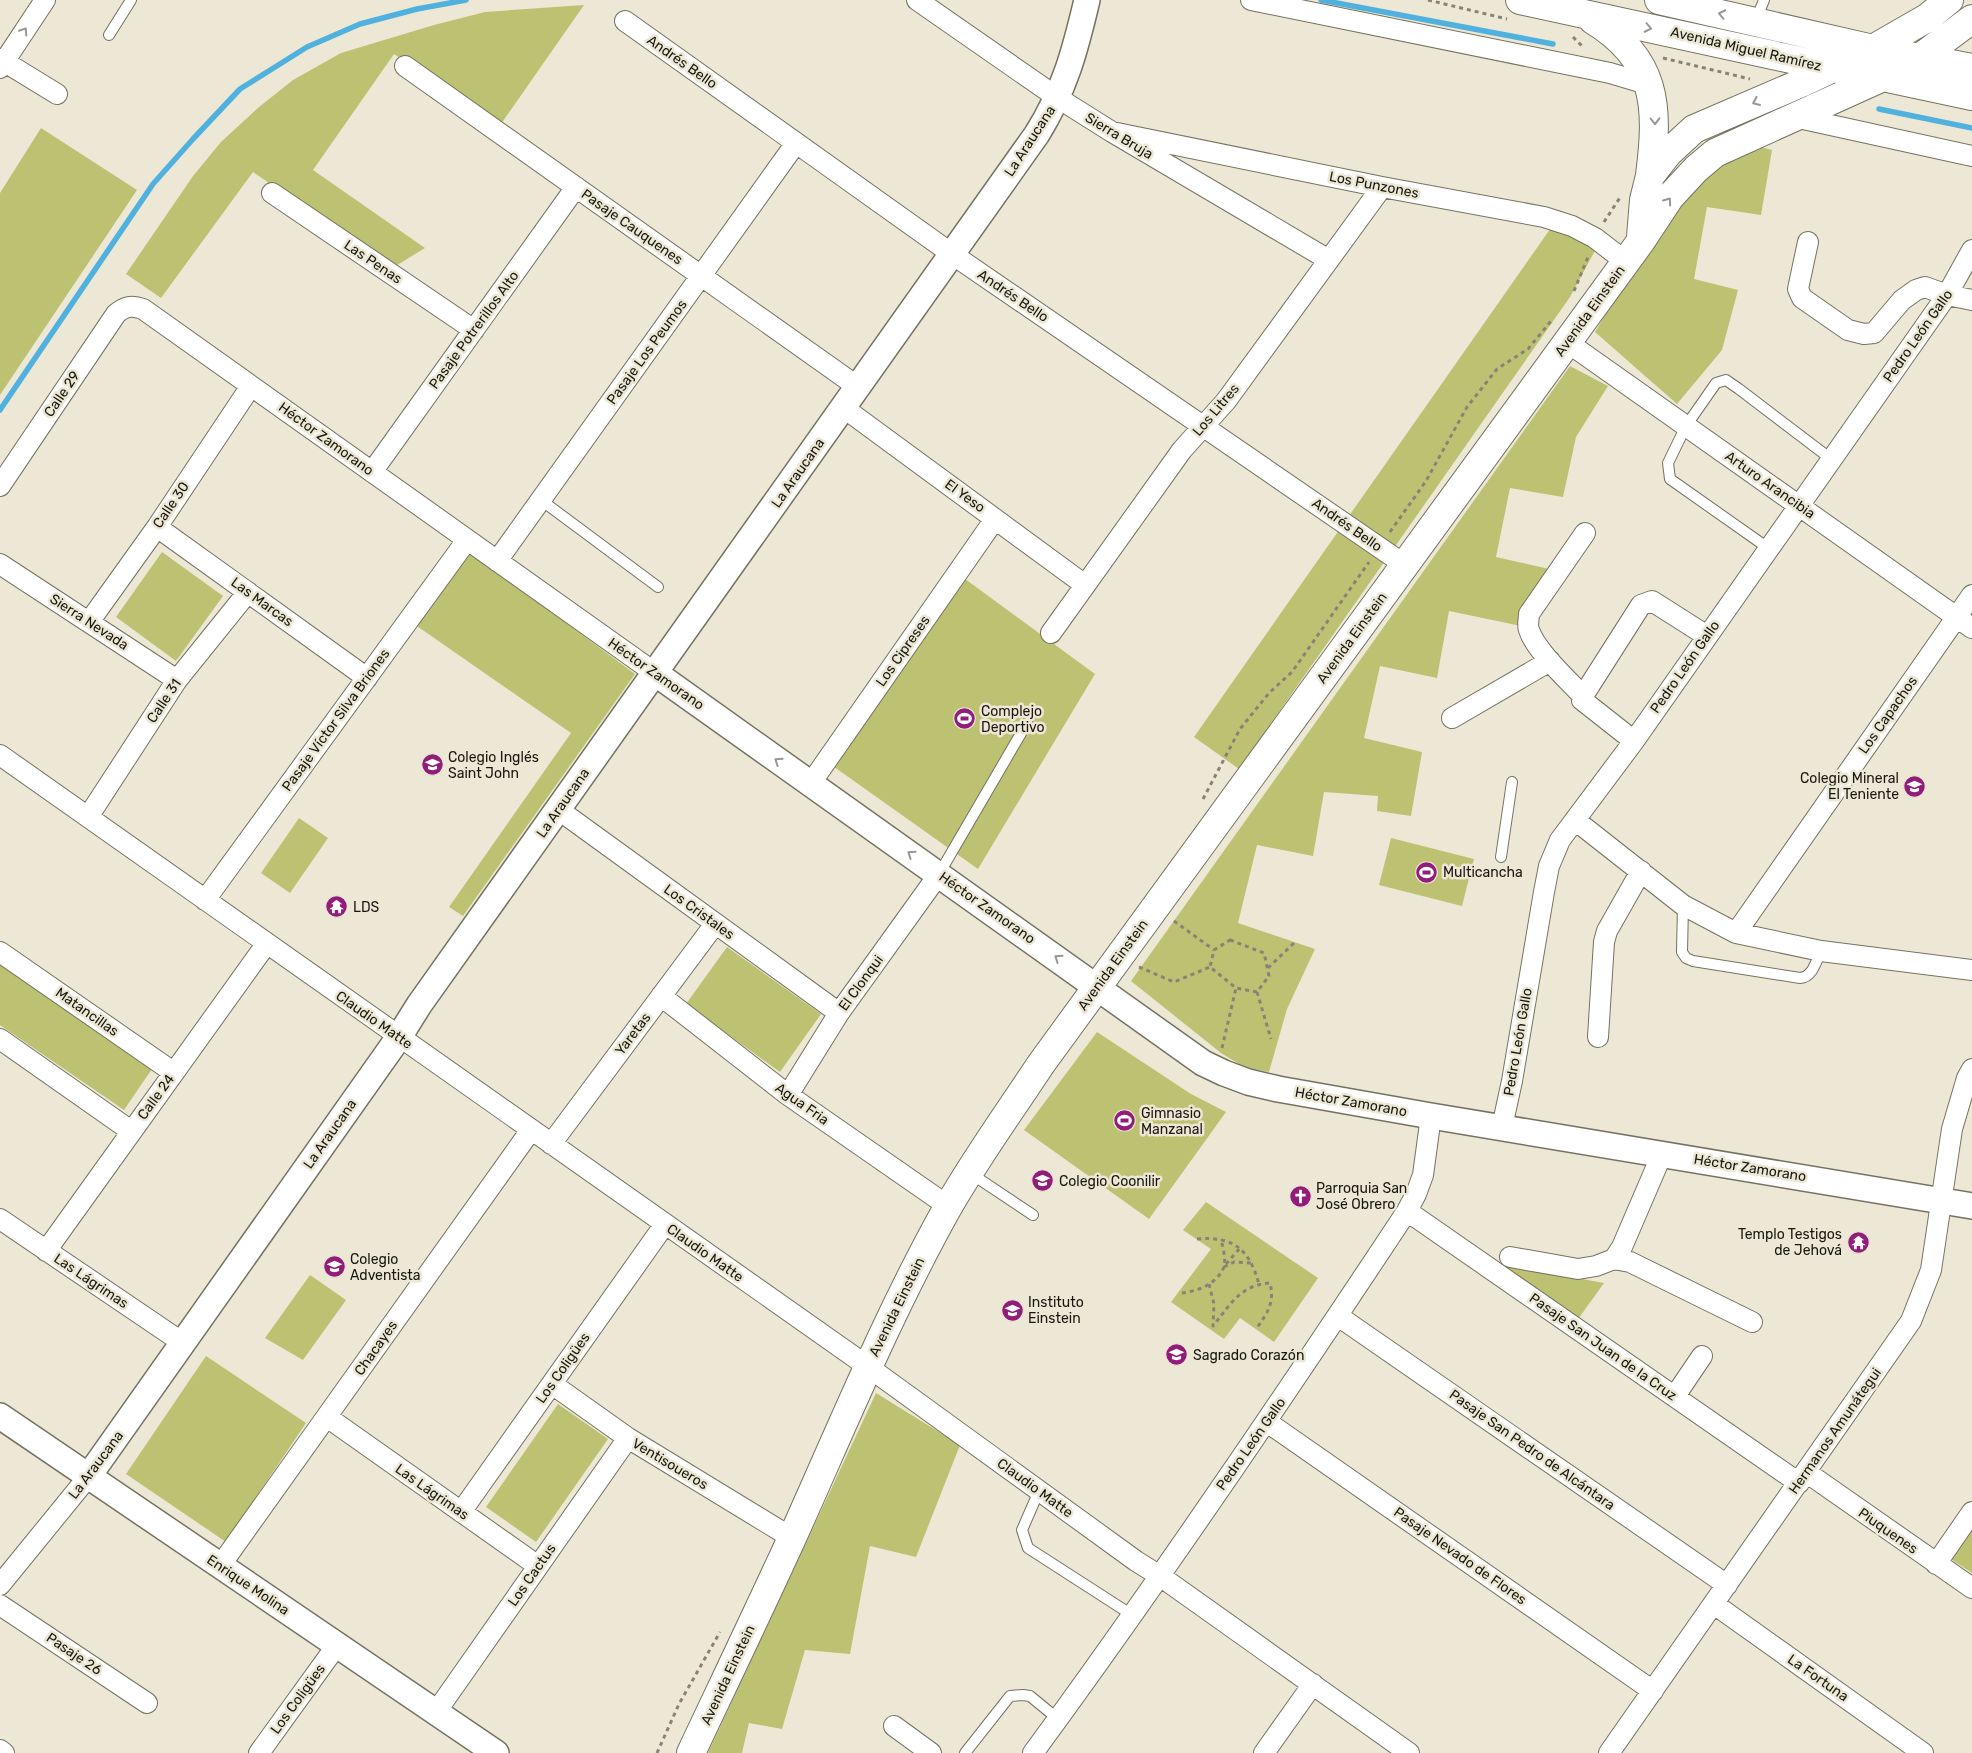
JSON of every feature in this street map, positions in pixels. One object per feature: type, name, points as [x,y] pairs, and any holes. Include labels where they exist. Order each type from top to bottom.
[{"type":"main road","name":"Avenida Miguel Ramírez","points":[[1520,0],[1832,68],[1972,96]]},
{"type":"main road","name":"Avenida Miguel Ramírez","points":[[1659,0],[1760,11],[1873,48],[1972,68]]},
{"type":"main road","points":[[1650,176],[1668,153],[1694,129],[1873,48],[1927,18],[1950,0]]},
{"type":"main road","points":[[1583,14],[1613,32],[1639,62],[1650,85],[1655,113],[1655,131],[1650,176],[1633,252]]},
{"type":"main road","name":"Avenida Einstein","points":[[691,1753],[792,1538],[868,1366],[948,1206],[1042,1064],[1633,252],[1670,196],[1715,153],[1883,77],[1921,57],[1972,19]]},
{"type":"street","points":[[45,0],[1,62],[56,94]]},
{"type":"street","name":"Sierra Bruja","points":[[917,0],[1058,98],[1328,260]]},
{"type":"street","name":"La Araucana","points":[[0,1585],[88,1477],[419,1005],[1037,134],[1058,98],[1071,64],[1087,0]]},
{"type":"street","points":[[1251,0],[1610,73],[1650,85]]},
{"type":"street","name":"Andrés Bello","points":[[625,21],[952,254],[1405,565]]},
{"type":"street","name":"Pasaje Cauquenes","points":[[405,66],[858,387]]},
{"type":"street","points":[[1794,117],[1972,156]]},
{"type":"street","name":"Los Punzones","points":[[1112,132],[1382,187],[1544,217],[1572,226],[1595,238],[1633,252]]},
{"type":"street","name":"Pasaje Los Peumos","points":[[496,561],[796,143]]},
{"type":"street","name":"Los Litres","points":[[1051,633],[1182,450],[1226,401],[1382,187]]},
{"type":"street","name":"Pasaje Potrerillos Alto","points":[[372,472],[576,188]]},
{"type":"street","name":"Las Penas","points":[[272,193],[474,330]]},
{"type":"street","points":[[1808,242],[1798,289],[1802,298],[1848,330],[1864,334],[1874,332],[1902,300],[1916,290],[1926,287],[1947,295],[1972,300]]},
{"type":"street","name":"Pedro León Gallo","points":[[1502,1127],[1549,866],[1560,840],[1634,740],[1947,295],[1972,250]]},
{"type":"street","name":"Héctor Zamorano","points":[[129,306],[143,308],[496,561],[1203,1062],[1224,1073],[1248,1082],[1278,1089],[1972,1206]]},
{"type":"street","name":"Calle 29","points":[[0,486],[116,314],[129,306]]},
{"type":"street","name":"Arturo Arancibia","points":[[1567,342],[1964,623]]},
{"type":"street","name":"Calle 30","points":[[89,622],[157,527],[251,386]]},
{"type":"street","name":"El Yeso","points":[[844,408],[1086,585]]},
{"type":"street","name":"Los Cipreses","points":[[810,783],[995,519]]},
{"type":"street","name":"Las Marcas","points":[[157,527],[367,678]]},
{"type":"street","points":[[1585,533],[1530,614],[1528,627],[1532,637],[1550,661],[1583,696],[1585,704],[1634,740]]},
{"type":"street","name":"Pasaje Víctor Silva Briones","points":[[206,900],[467,540]]},
{"type":"street","name":"Sierra Nevada","points":[[0,564],[177,680]]},
{"type":"street","name":"Calle 31","points":[[88,817],[177,680],[248,592]]},
{"type":"street","name":"Los Capachos","points":[[1736,933],[1964,623],[1972,595]]},
{"type":"street","points":[[1583,696],[1641,605],[1646,602],[1652,601],[1707,636]]},
{"type":"street","points":[[1452,718],[1550,661]]},
{"type":"street","name":"Claudio Matte","points":[[0,755],[868,1366],[1136,1561],[1160,1576],[1409,1753]]},
{"type":"street","name":"Los Cristales","points":[[559,810],[839,1014]]},
{"type":"street","points":[[1575,820],[1683,905],[1736,933],[1820,951],[1972,970]]},
{"type":"street","points":[[1598,1036],[1604,942],[1608,931],[1641,871]]},
{"type":"street","name":"El Clonqui","points":[[788,1095],[839,1014],[939,874]]},
{"type":"street","name":"Yaretas","points":[[551,1144],[715,924]]},
{"type":"street","name":"Calle 24","points":[[46,1251],[267,943]]},
{"type":"street","name":"Matancillas","points":[[0,952],[173,1072]]},
{"type":"street","name":"Agua Fria","points":[[660,996],[788,1095],[948,1206]]},
{"type":"street","points":[[0,1039],[131,1131]]},
{"type":"street","name":"Hermanos Amunátegui","points":[[1609,1753],[1911,1321],[1931,1270],[1952,1129],[1967,1078],[1972,1069]]},
{"type":"street","name":"Pedro León Gallo","points":[[1033,1753],[1160,1576],[1267,1422],[1407,1211],[1423,1175],[1431,1116]]},
{"type":"street","name":"Chacayes","points":[[220,1566],[531,1130]]},
{"type":"street","points":[[1614,1259],[1622,1246],[1662,1154]]},
{"type":"street","name":"Pasaje San Juan de la Cruz","points":[[1407,1211],[1675,1396],[1802,1478]]},
{"type":"street","name":"Las Lágrimas","points":[[0,1219],[182,1343]]},
{"type":"street","name":"Los Coligües","points":[[461,1512],[665,1224]]},
{"type":"street","points":[[1510,1257],[1578,1269],[1596,1266],[1614,1259],[1630,1262],[1752,1322]]},
{"type":"street","name":"Pasaje San Pedro de Alcántara","points":[[1338,1316],[1727,1585]]},
{"type":"street","points":[[1675,1396],[1702,1356]]},
{"type":"street","name":"Ventisoueros","points":[[552,1384],[628,1438],[792,1538]]},
{"type":"street","name":"Enrique Molina","points":[[0,1416],[496,1753]]},
{"type":"street","name":"Las Lágrimas","points":[[327,1417],[538,1566]]},
{"type":"street","name":"Pasaje Nevado de Flores","points":[[1267,1422],[1653,1691]]},
{"type":"street","name":"Los Cactus","points":[[436,1712],[628,1438]]},
{"type":"street","name":"Piuquenes","points":[[1802,1478],[1972,1588]]},
{"type":"street","points":[[1936,1564],[1972,1512]]},
{"type":"street","name":"La Fortuna","points":[[1714,1604],[1923,1753]]},
{"type":"street","name":"Pasaje 26","points":[[0,1605],[147,1703]]},
{"type":"street","name":"Los Coligües","points":[[259,1753],[337,1645]]},
{"type":"street","points":[[1264,1753],[1313,1684]]},
{"type":"street","points":[[894,1726],[931,1753]]},
{"type":"street","points":[[0,1750],[4,1753]]},
{"type":"lane","points":[[109,35],[131,0]]},
{"type":"lane","points":[[1768,548],[1670,479],[1668,463],[1686,426],[1716,382],[1726,380],[1831,459]]},
{"type":"lane","points":[[541,500],[658,587]]},
{"type":"lane","points":[[939,874],[1027,723]]},
{"type":"lane","points":[[1501,857],[1512,782]]},
{"type":"lane","points":[[1683,905],[1682,952],[1686,958],[1693,961],[1806,978],[1810,974],[1820,951]]},
{"type":"lane","points":[[969,1173],[1033,1215]]},
{"type":"lane","points":[[1039,1491],[1022,1530],[1028,1548],[1132,1615]]},
{"type":"lane","points":[[966,1753],[1010,1696],[1030,1696],[1058,1719]]},
{"type":"path","points":[[1155,908],[1214,950]]},
{"type":"path","points":[[1210,967],[1214,950],[1230,940],[1264,954],[1269,976],[1257,992]]},
{"type":"path","points":[[1268,968],[1295,942]]},
{"type":"path","points":[[1118,958],[1174,982],[1210,967]]},
{"type":"path","points":[[1210,967],[1236,988],[1257,992]]},
{"type":"path","points":[[1224,1073],[1221,1053],[1236,988]]},
{"type":"path","points":[[1257,992],[1271,1039]]},
{"type":"path","points":[[1197,1239],[1221,1239],[1231,1242],[1240,1248],[1252,1263],[1259,1284]]},
{"type":"path","points":[[1221,1239],[1224,1267]]},
{"type":"path","points":[[1182,1293],[1202,1289],[1209,1284],[1240,1248]]},
{"type":"path","points":[[1224,1267],[1234,1262],[1252,1263]]},
{"type":"path","points":[[1209,1284],[1214,1304],[1213,1326],[1239,1294],[1259,1284],[1270,1283],[1273,1294],[1271,1303],[1256,1329]]},
{"type":"green space","points":[[584,5],[501,124],[394,54],[313,170],[425,248],[394,267],[253,172],[161,298],[126,274],[193,176],[221,142],[259,107],[293,80],[341,53],[434,25],[485,12]]},
{"type":"green space","points":[[41,128],[137,190],[0,395],[0,193]]},
{"type":"green space","points":[[1754,145],[1772,150],[1761,215],[1707,207],[1694,279],[1738,290],[1722,350],[1677,404],[1595,332],[1647,246],[1703,179]]},
{"type":"green space","points":[[1553,225],[1598,245],[1570,297],[1239,769],[1194,737]]},
{"type":"green space","points":[[1570,366],[1608,386],[1576,437],[1563,497],[1510,488],[1496,557],[1549,569],[1536,629],[1449,611],[1437,678],[1380,666],[1364,738],[1422,752],[1411,816],[1377,811],[1378,796],[1324,792],[1313,856],[1257,845],[1238,923],[1315,949],[1287,1009],[1269,1072],[1244,1067],[1221,1053],[1131,981]]},
{"type":"green space","points":[[466,549],[635,674],[463,916],[449,907],[571,733],[414,624]]},
{"type":"green space","points":[[162,552],[223,596],[176,661],[116,617]]},
{"type":"green space","name":"Complejo Deportivo","points":[[961,576],[1095,674],[978,869],[830,764]]},
{"type":"green space","points":[[299,818],[328,838],[290,893],[261,873]]},
{"type":"green space","name":"Multicancha","points":[[1391,838],[1474,859],[1462,906],[1379,885]]},
{"type":"green space","points":[[727,947],[821,1014],[780,1072],[686,1004]]},
{"type":"green space","points":[[0,961],[154,1066],[124,1110],[0,1025]]},
{"type":"green space","name":"Gimnasio Manzanal","points":[[1097,1032],[1191,1094],[1226,1112],[1149,1219],[1024,1130]]},
{"type":"green space","points":[[1206,1202],[1318,1278],[1274,1342],[1240,1318],[1224,1339],[1171,1302],[1211,1249],[1183,1230]]},
{"type":"green space","points":[[1503,1264],[1604,1283],[1576,1322],[1499,1270]]},
{"type":"green space","points":[[310,1275],[346,1300],[303,1360],[265,1338]]},
{"type":"green space","points":[[206,1356],[306,1423],[226,1542],[126,1474]]},
{"type":"green space","points":[[876,1393],[960,1445],[916,1557],[870,1546],[850,1654],[805,1650],[782,1729],[749,1723],[742,1753],[708,1753]]},
{"type":"green space","points":[[558,1404],[608,1439],[536,1542],[486,1507]]},
{"type":"green space","points":[[1972,1518],[1972,1573],[1945,1555]]},
{"type":"waterway","points":[[0,410],[153,184],[240,89],[307,47],[360,24],[417,9],[466,0]]},
{"type":"waterway","points":[[1321,0],[1553,44]]},
{"type":"waterway","points":[[1879,109],[1972,128]]},
{"type":"place","name":"Complejo Deportivo","points":[[965,719]]},
{"type":"place","name":"Colegio Inglés Saint John","points":[[432,765]]},
{"type":"place","name":"Colegio Mineral El Teniente","points":[[1915,786]]},
{"type":"place","name":"Multicancha","points":[[1427,872]]},
{"type":"place","name":"LDS","points":[[337,907]]},
{"type":"place","name":"Gimnasio Manzanal","points":[[1125,1121]]},
{"type":"place","name":"Colegio Coonilir","points":[[1043,1181]]},
{"type":"place","name":"Parroquia San José Obrero","points":[[1300,1196]]},
{"type":"place","name":"Templo Testigos de Jehová","points":[[1858,1242]]},
{"type":"place","name":"Colegio Adventista","points":[[334,1267]]},
{"type":"place","name":"Instituto Einstein","points":[[1012,1310]]},
{"type":"place","name":"Sagrado Corazón","points":[[1177,1355]]}]
